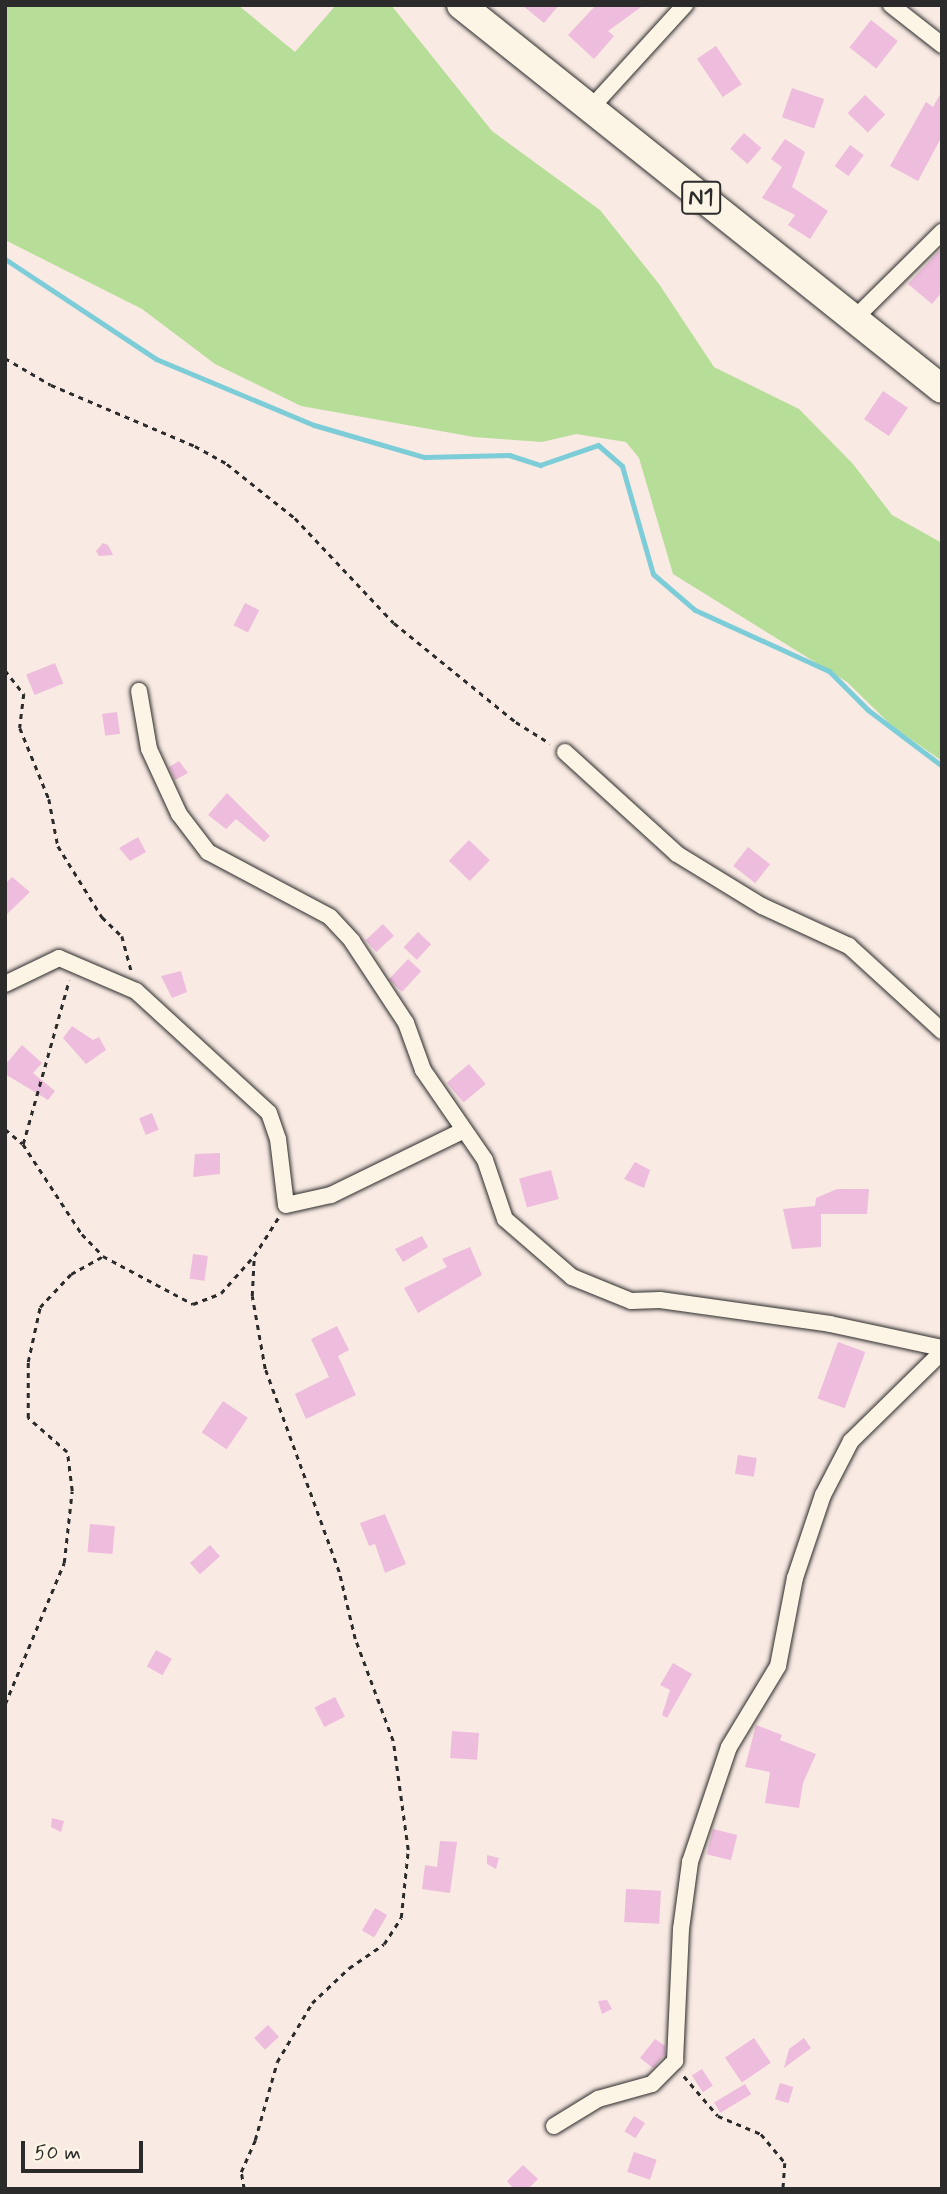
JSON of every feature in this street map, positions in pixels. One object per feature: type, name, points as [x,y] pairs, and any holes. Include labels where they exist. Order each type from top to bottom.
[{"type":"highway","name":"N1","points":[[461,5],[942,389]]},
{"type":"street","points":[[590,109],[685,5]]},
{"type":"street","points":[[891,5],[942,45]]},
{"type":"street","points":[[854,319],[942,232]]},
{"type":"street","points":[[139,691],[149,749],[179,814],[208,852],[330,917],[352,941],[407,1023],[423,1070],[462,1131],[485,1160],[505,1219],[572,1277],[631,1301],[660,1300],[830,1324],[942,1350]]},
{"type":"street","points":[[565,752],[677,854],[762,906],[849,946],[942,1031]]},
{"type":"street","points":[[5,984],[19,981],[59,958],[136,991],[270,1113],[278,1139],[286,1205],[331,1195],[462,1131]]},
{"type":"street","points":[[554,2126],[598,2099],[652,2084],[675,2062],[681,1929],[690,1862],[729,1747],[778,1666],[795,1578],[824,1495],[851,1441],[942,1350]]},
{"type":"path","points":[[5,358],[51,385],[195,446],[226,464],[295,518],[394,623],[516,722],[565,752]]},
{"type":"path","points":[[5,670],[24,694],[20,728],[49,799],[58,846],[102,917],[122,936],[136,991]]},
{"type":"path","points":[[23,1144],[73,964]]},
{"type":"path","points":[[5,1129],[23,1144],[82,1234],[103,1256],[193,1304],[221,1293],[254,1256],[286,1205]]},
{"type":"path","points":[[5,1704],[64,1563],[72,1491],[67,1452],[28,1418],[27,1362],[40,1307],[71,1274],[103,1256]]},
{"type":"path","points":[[244,2189],[241,2172],[255,2140],[278,2063],[312,2003],[349,1968],[384,1944],[401,1917],[408,1850],[393,1741],[355,1639],[339,1572],[265,1369],[252,1296],[254,1256]]},
{"type":"path","points":[[675,2062],[694,2092],[719,2116],[761,2134],[785,2163],[783,2189]]},
{"type":"green space","points":[[5,5],[238,5],[295,52],[336,5],[391,5],[492,131],[600,210],[659,284],[714,367],[799,409],[853,464],[892,515],[942,543],[942,761],[892,726],[847,682],[673,574],[639,458],[626,442],[576,434],[542,442],[474,437],[301,406],[215,364],[142,309],[5,240]]},
{"type":"building","points":[[522,5],[559,5],[544,23]]},
{"type":"building","points":[[596,5],[644,5],[608,31],[614,36],[594,59],[568,35]]},
{"type":"building","points":[[871,20],[898,41],[876,69],[849,48]]},
{"type":"building","points":[[716,46],[742,84],[723,97],[697,59]]},
{"type":"building","points":[[792,88],[824,99],[814,128],[782,117]]},
{"type":"building","points":[[942,91],[942,136],[918,181],[890,166],[926,102],[933,107]]},
{"type":"building","points":[[865,95],[885,114],[868,132],[848,113]]},
{"type":"building","points":[[744,133],[761,148],[748,164],[730,149]]},
{"type":"building","points":[[785,139],[805,152],[792,187],[828,211],[810,239],[788,225],[795,215],[762,198],[782,167],[771,159]]},
{"type":"building","points":[[850,145],[864,155],[848,176],[835,166]]},
{"type":"building","points":[[942,248],[942,292],[932,304],[908,284]]},
{"type":"building","points":[[883,391],[908,408],[889,436],[864,419]]},
{"type":"building","points":[[103,543],[108,545],[113,555],[99,556],[96,551]]},
{"type":"building","points":[[245,603],[259,610],[248,633],[234,625]]},
{"type":"building","points":[[55,663],[63,683],[34,695],[26,675]]},
{"type":"building","points":[[117,712],[120,734],[105,736],[102,714]]},
{"type":"building","points":[[179,761],[188,773],[175,780],[169,767]]},
{"type":"building","points":[[227,793],[270,836],[264,842],[236,819],[226,829],[208,815]]},
{"type":"building","points":[[138,837],[146,852],[130,861],[119,848]]},
{"type":"building","points":[[469,840],[490,860],[470,881],[449,861]]},
{"type":"building","points":[[748,847],[770,864],[755,883],[733,866]]},
{"type":"building","points":[[12,877],[30,892],[5,916],[5,884]]},
{"type":"building","points":[[383,924],[394,936],[376,952],[365,940]]},
{"type":"building","points":[[418,932],[431,944],[417,960],[404,947]]},
{"type":"building","points":[[408,959],[421,971],[402,992],[389,979]]},
{"type":"building","points":[[181,971],[187,992],[172,998],[161,976]]},
{"type":"building","points":[[72,1026],[93,1040],[99,1037],[106,1050],[86,1064],[63,1038]]},
{"type":"building","points":[[22,1045],[42,1063],[33,1073],[55,1091],[48,1100],[5,1074],[5,1065]]},
{"type":"building","points":[[469,1064],[486,1084],[463,1103],[447,1083]]},
{"type":"building","points":[[152,1113],[159,1130],[146,1135],[139,1118]]},
{"type":"building","points":[[220,1153],[220,1174],[193,1177],[195,1154]]},
{"type":"building","points":[[635,1162],[650,1170],[644,1188],[624,1179]]},
{"type":"building","points":[[551,1170],[559,1199],[527,1208],[519,1179]]},
{"type":"building","points":[[837,1189],[869,1189],[867,1214],[821,1214],[821,1247],[792,1249],[783,1209],[815,1206],[816,1198]]},
{"type":"building","points":[[422,1236],[428,1247],[403,1262],[395,1249]]},
{"type":"building","points":[[470,1247],[482,1275],[418,1313],[404,1288],[447,1267],[442,1259]]},
{"type":"building","points":[[193,1254],[208,1256],[204,1281],[190,1279]]},
{"type":"building","points":[[337,1326],[349,1350],[338,1356],[356,1395],[306,1419],[295,1394],[329,1377],[311,1339]]},
{"type":"building","points":[[838,1342],[865,1352],[845,1408],[817,1398]]},
{"type":"building","points":[[223,1401],[248,1418],[227,1449],[202,1433]]},
{"type":"building","points":[[738,1455],[757,1458],[754,1477],[735,1474]]},
{"type":"building","points":[[385,1514],[406,1564],[385,1573],[375,1544],[369,1546],[360,1523]]},
{"type":"building","points":[[90,1524],[115,1526],[112,1554],[88,1552]]},
{"type":"building","points":[[210,1545],[220,1556],[200,1574],[190,1563]]},
{"type":"building","points":[[156,1650],[172,1659],[163,1675],[147,1667]]},
{"type":"building","points":[[673,1663],[692,1674],[667,1718],[662,1715],[670,1690],[660,1685]]},
{"type":"building","points":[[335,1697],[345,1717],[324,1727],[315,1707]]},
{"type":"building","points":[[756,1725],[782,1735],[780,1740],[816,1754],[803,1783],[799,1808],[765,1803],[770,1772],[745,1767]]},
{"type":"building","points":[[452,1731],[479,1733],[477,1760],[450,1758]]},
{"type":"building","points":[[52,1818],[64,1821],[61,1832],[51,1827]]},
{"type":"building","points":[[713,1829],[737,1835],[731,1860],[707,1854]]},
{"type":"building","points":[[440,1841],[457,1842],[450,1893],[422,1889],[425,1865],[437,1867]]},
{"type":"building","points":[[487,1855],[499,1858],[496,1869],[487,1864]]},
{"type":"building","points":[[626,1889],[661,1891],[659,1924],[624,1922]]},
{"type":"building","points":[[375,1908],[387,1915],[374,1938],[362,1931]]},
{"type":"building","points":[[607,2000],[612,2009],[602,2014],[598,2001]]},
{"type":"building","points":[[268,2025],[279,2037],[265,2050],[254,2038]]},
{"type":"building","points":[[754,2038],[771,2063],[742,2082],[725,2058]]},
{"type":"building","points":[[804,2038],[811,2048],[784,2068],[789,2049]]},
{"type":"building","points":[[655,2039],[665,2046],[665,2054],[653,2068],[640,2058]]},
{"type":"building","points":[[702,2069],[713,2086],[703,2092],[692,2076]]},
{"type":"building","points":[[780,2083],[793,2087],[788,2103],[775,2099]]},
{"type":"building","points":[[745,2084],[751,2094],[720,2113],[714,2103]]},
{"type":"building","points":[[634,2116],[645,2123],[635,2138],[624,2131]]},
{"type":"building","points":[[634,2152],[657,2160],[650,2180],[627,2172]]},
{"type":"building","points":[[523,2165],[538,2179],[528,2189],[514,2189],[507,2181]]},
{"type":"waterway","points":[[5,259],[156,359],[314,425],[424,457],[509,455],[540,465],[598,445],[622,466],[653,574],[695,610],[829,671],[868,710],[942,766]]}]
